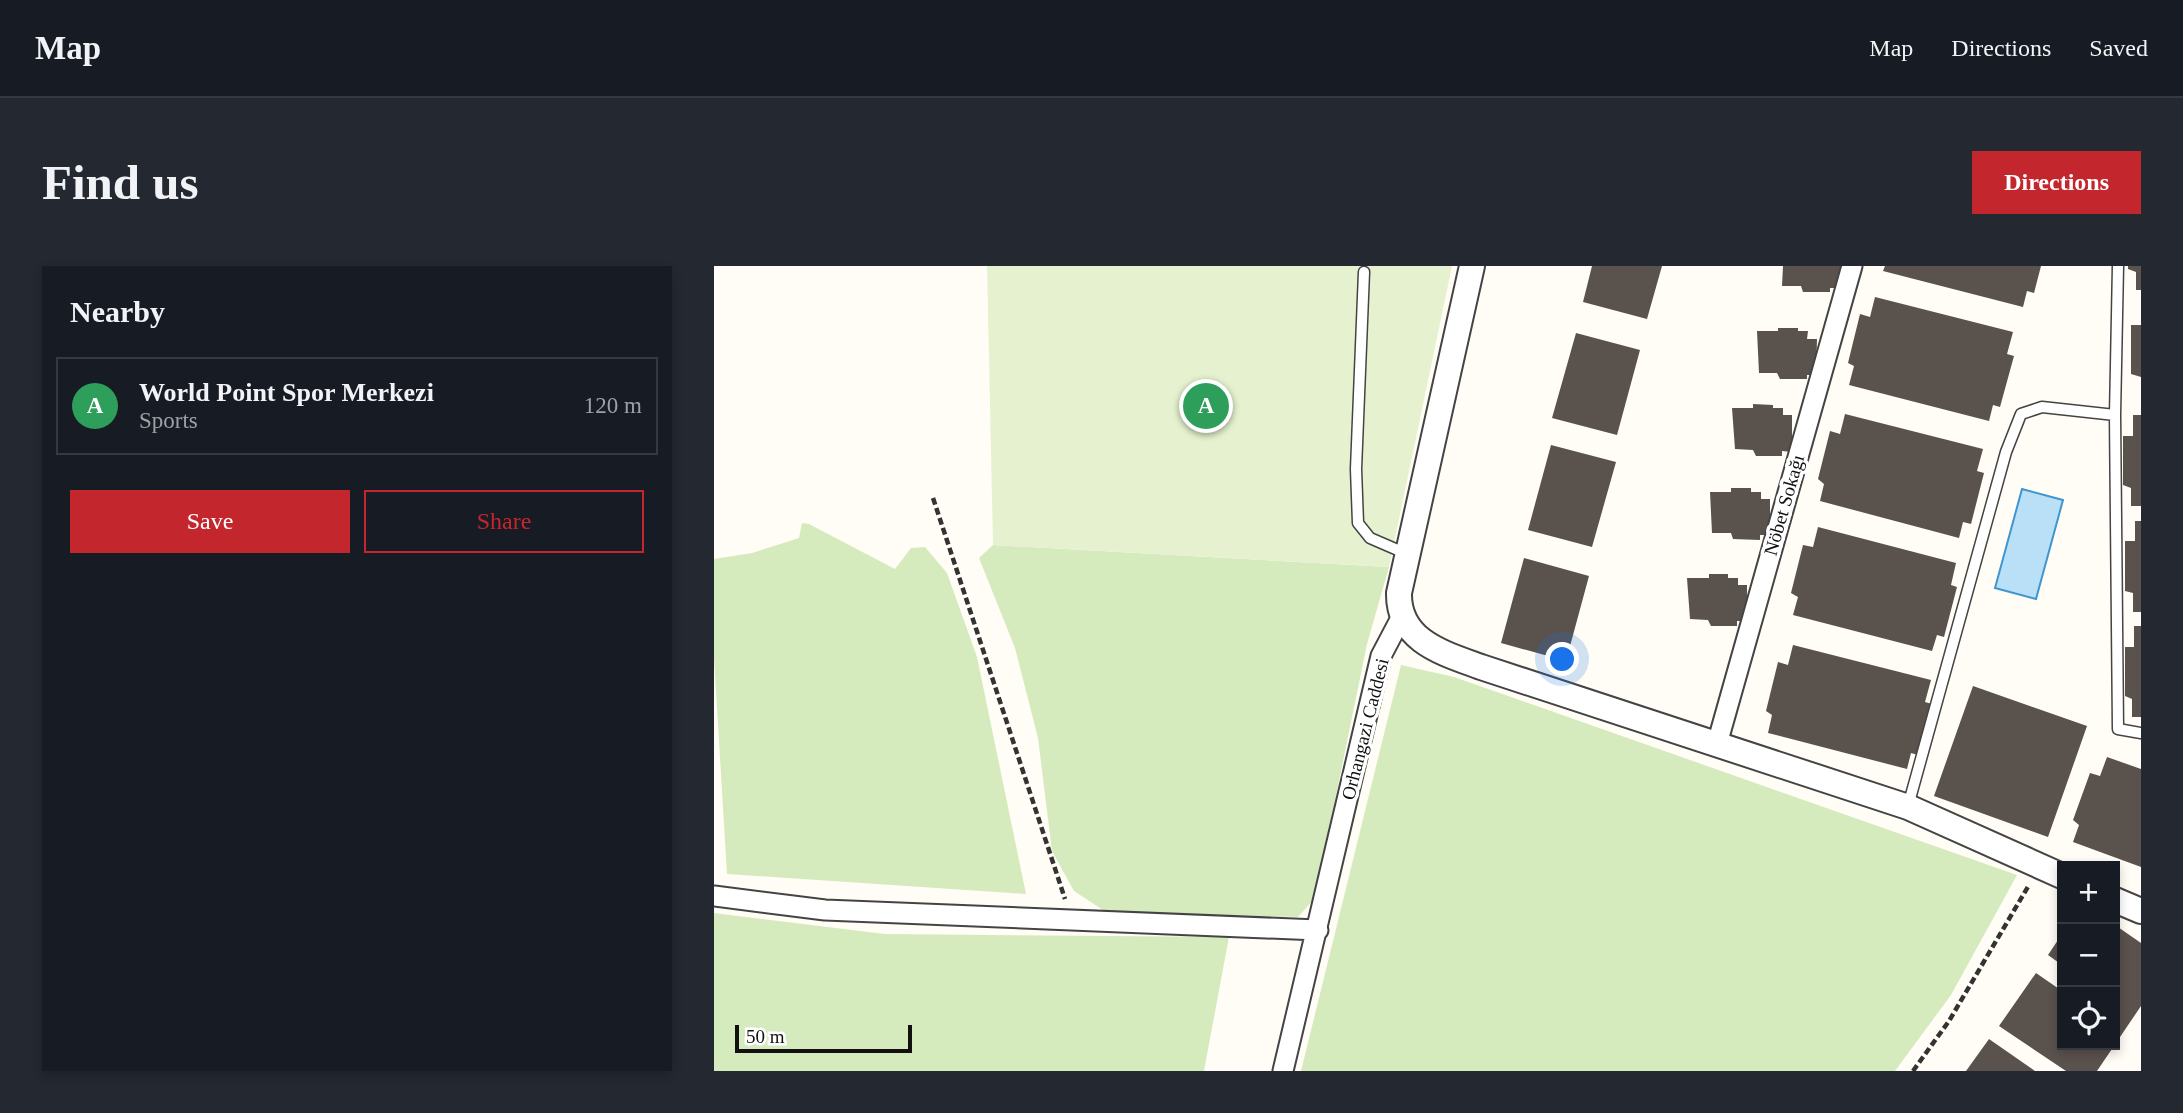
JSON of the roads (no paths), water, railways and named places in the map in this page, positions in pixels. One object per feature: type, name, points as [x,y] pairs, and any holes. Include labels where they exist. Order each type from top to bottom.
[{"type":"street","name":"Orhangazi Caddesi","points":[[1283,1071],[1381,656],[1401,618],[1399,593],[1472,266]]},
{"type":"street","name":"Nöbet Sokağı","points":[[1717,744],[1852,266]]},
{"type":"street","points":[[1401,618],[1412,634],[1444,653],[1908,807],[2051,871]]},
{"type":"street","points":[[714,896],[825,910],[1318,930]]},
{"type":"street","points":[[2120,902],[2141,911]]},
{"type":"lane","points":[[2118,266],[2115,415],[2118,729],[2141,733]]},
{"type":"lane","points":[[1364,272],[1356,480],[1358,523],[1370,538],[1407,554]]},
{"type":"lane","points":[[1908,807],[2006,452],[2021,414],[2042,407],[2115,415]]},
{"type":"lane","points":[[714,884],[714,896]]},
{"type":"water","points":[[2022,489],[2063,500],[2036,599],[1995,588]]},
{"type":"place","name":"World Point Spor Merkezi","points":[[1206,406]]}]
